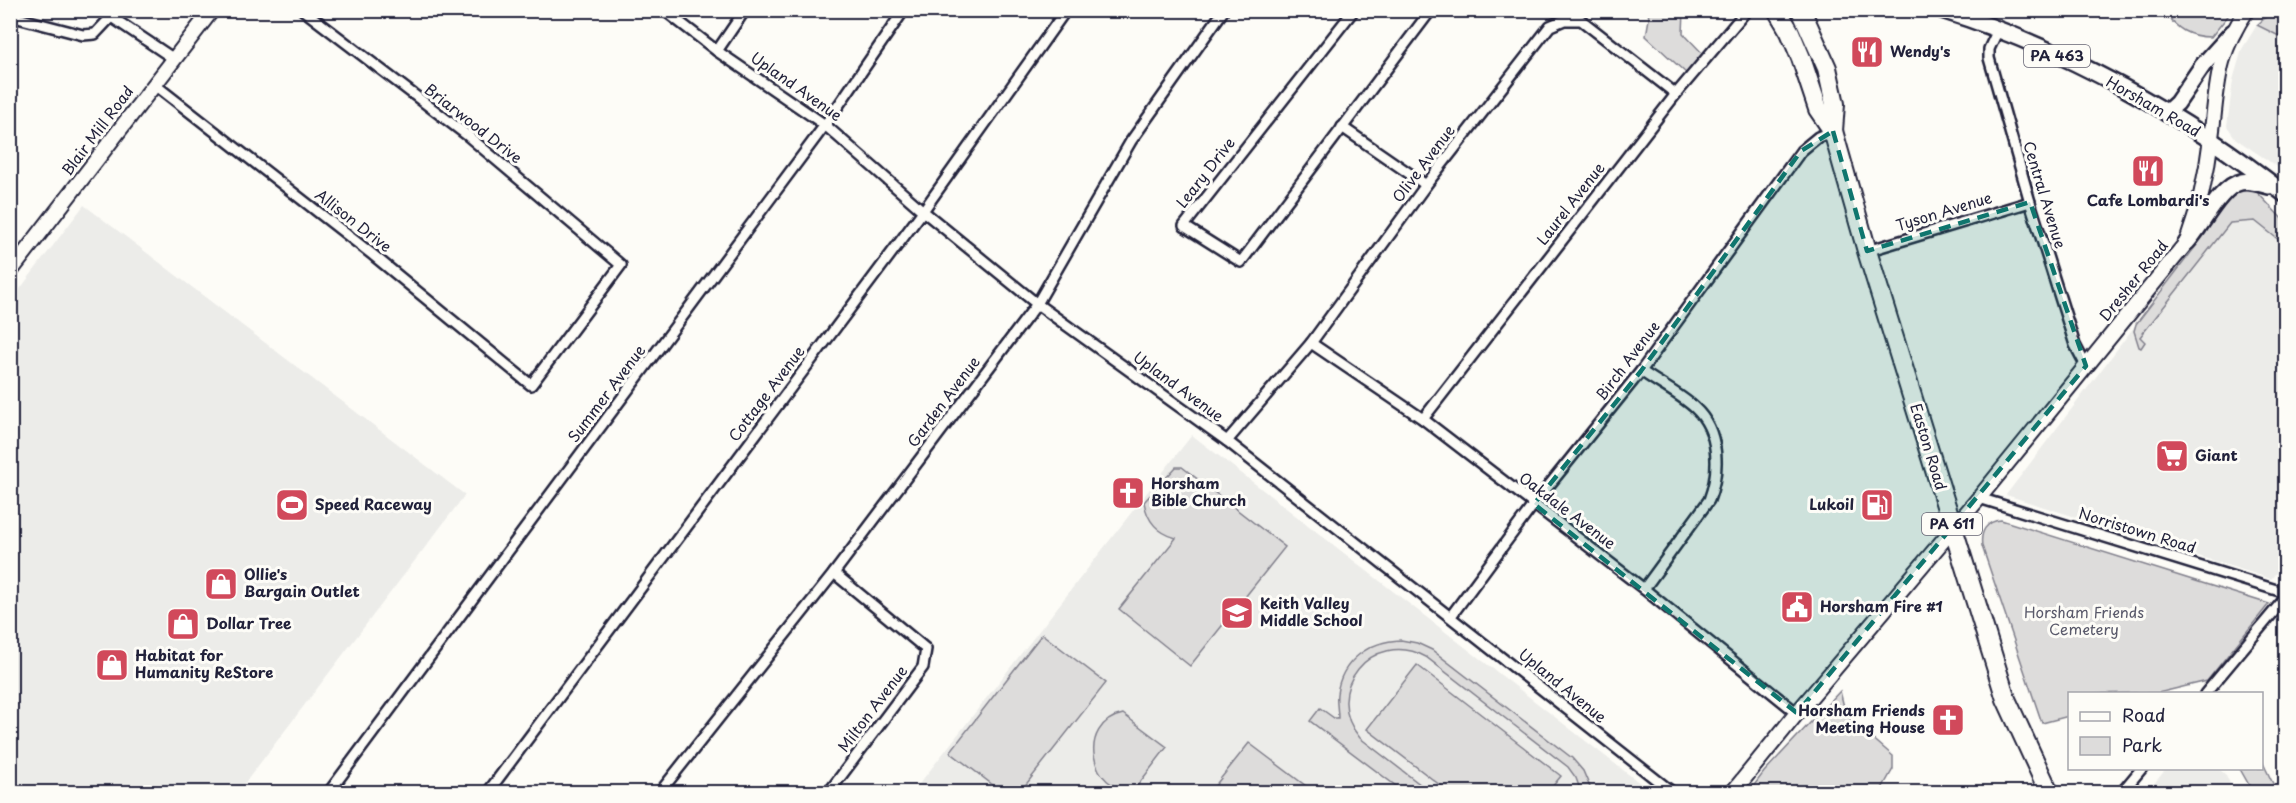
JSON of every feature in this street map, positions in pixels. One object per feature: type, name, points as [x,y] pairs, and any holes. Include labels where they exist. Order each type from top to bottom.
[{"type":"highway","name":"Easton Road","points":[[1777,10],[1797,50],[1818,110],[1833,131],[1867,251],[2006,699],[2049,792]]},
{"type":"highway","name":"Easton Road","points":[[1802,10],[1827,68],[1835,104],[1833,131]]},
{"type":"main road","name":"Blair Mill Road","points":[[10,272],[212,10]]},
{"type":"main road","name":"Horsham Road","points":[[1942,10],[1998,30],[2099,76],[2211,141],[2281,191]]},
{"type":"main road","points":[[2166,113],[2177,103],[2203,65],[2240,21]]},
{"type":"main road","name":"Dresher Road","points":[[1733,792],[1953,527],[1980,498],[2187,242],[2198,209],[2211,141],[2218,71],[2223,53],[2240,21]]},
{"type":"main road","points":[[2187,242],[2198,231],[2223,193],[2235,184],[2246,182],[2281,191]]},
{"type":"street","points":[[102,10],[174,59]]},
{"type":"street","name":"Briarwood Drive","points":[[303,10],[468,136],[621,265],[531,385]]},
{"type":"street","name":"Upland Avenue","points":[[664,10],[717,51],[825,124],[923,211],[1037,303],[1227,441],[1672,792]]},
{"type":"street","points":[[717,51],[745,10]]},
{"type":"street","name":"Summer Avenue","points":[[329,792],[825,124],[904,10]]},
{"type":"street","name":"Cottage Avenue","points":[[488,792],[923,211],[1066,10]]},
{"type":"street","name":"Garden Avenue","points":[[660,792],[834,573],[1037,303],[1131,141],[1224,10]]},
{"type":"street","name":"Leary Drive","points":[[1354,10],[1184,226],[1241,262],[1431,10]]},
{"type":"street","name":"Laurel Avenue","points":[[1423,419],[1676,94],[1747,10]]},
{"type":"street","points":[[10,16],[83,35],[95,34],[111,17]]},
{"type":"street","name":"Olive Avenue","points":[[1227,441],[1311,343],[1426,185],[1550,26],[1564,20],[1581,20],[1676,94]]},
{"type":"street","name":"Central Avenue","points":[[1998,30],[1989,49],[1989,58],[2030,202],[2075,345],[2086,366]]},
{"type":"street","name":"Allison Drive","points":[[154,84],[373,255],[531,385]]},
{"type":"street","points":[[1342,127],[1426,185]]},
{"type":"street","name":"Birch Avenue","points":[[1451,616],[1534,504],[1641,371],[1801,151],[1818,137],[1833,131]]},
{"type":"street","name":"Tyson Avenue","points":[[1867,251],[2030,202]]},
{"type":"street","name":"Oakdale Avenue","points":[[1311,343],[1423,419],[1644,589],[1797,713]]},
{"type":"street","points":[[1641,371],[1695,408],[1709,426],[1717,463],[1716,483],[1709,500],[1644,589]]},
{"type":"street","name":"Norristown Road","points":[[1980,498],[2286,595]]},
{"type":"street","name":"Milton Avenue","points":[[829,792],[923,667],[926,658],[926,649],[834,573]]},
{"type":"street","points":[[2206,692],[2286,595]]},
{"type":"street","points":[[2122,792],[2140,770]]},
{"type":"highlighted area","points":[[1833,131],[1867,251],[2030,202],[2086,366],[1797,713],[1534,504],[1641,371],[1801,151]]},
{"type":"shaded area","points":[[2257,25],[2285,38],[2285,172],[2236,139],[2227,126],[2233,80],[2242,49]]},
{"type":"shaded area","points":[[2234,196],[2285,228],[2285,563],[2271,579],[2006,495]]},
{"type":"shaded area","points":[[84,205],[465,495],[238,792],[11,792],[10,302]]},
{"type":"shaded area","name":"Keith Valley Middle School","points":[[1192,435],[1650,791],[913,792]]},
{"type":"shaded area","points":[[2165,770],[2220,770],[2226,775],[2234,792],[2147,792]]},
{"type":"green space","points":[[2274,10],[2285,11],[2285,39],[2257,25]]},
{"type":"green space","points":[[1648,11],[1684,11],[1683,33],[1704,55],[1687,74],[1646,36]]},
{"type":"green space","points":[[2163,11],[2232,11],[2211,37],[2189,34],[2173,23]]},
{"type":"green space","points":[[2246,188],[2255,190],[2285,222],[2285,245],[2255,221],[2230,223],[2140,337],[2145,342],[2141,348],[2139,347],[2134,331],[2136,324],[2206,233],[2211,219],[2231,193]]},
{"type":"green space","points":[[1176,467],[1182,467],[1285,547],[1190,666],[1119,609],[1176,538],[1164,533],[1154,525],[1144,502]]},
{"type":"green space","name":"Horsham Friends Cemetery","points":[[2001,520],[2269,604],[2207,681],[2162,692],[2068,692],[2068,716],[2042,723],[1982,546],[1985,528]]},
{"type":"green space","points":[[1042,634],[1106,683],[1020,792],[1002,792],[950,752]]},
{"type":"green space","points":[[1401,640],[1417,643],[1432,650],[1572,758],[1583,771],[1592,792],[1581,792],[1576,778],[1568,767],[1426,657],[1406,650],[1388,651],[1371,657],[1358,669],[1349,684],[1346,701],[1349,720],[1360,738],[1430,792],[1404,792],[1310,721],[1320,708],[1334,718],[1338,718],[1337,697],[1340,682],[1344,672],[1358,655],[1378,644]]},
{"type":"green space","points":[[1417,665],[1561,776],[1548,792],[1449,792],[1367,729]]},
{"type":"green space","points":[[1840,691],[1846,715],[1893,756],[1893,769],[1880,792],[1749,792],[1764,772]]},
{"type":"green space","points":[[1123,714],[1167,747],[1134,790],[1119,788],[1107,781],[1094,757],[1094,743],[1099,731],[1108,720]]},
{"type":"green space","points":[[1249,743],[1314,792],[1210,792]]},
{"type":"green space","points":[[2263,763],[2277,792],[2253,792],[2241,770],[2263,770]]},
{"type":"place","name":"Wendy's","points":[[1867,52]]},
{"type":"place","name":"Cafe Lombardi's","points":[[2148,171]]},
{"type":"place","name":"Giant","points":[[2172,456]]},
{"type":"place","name":"Horsham Bible Church","points":[[1128,493]]},
{"type":"place","name":"Speed Raceway","points":[[292,505]]},
{"type":"place","name":"Lukoil","points":[[1877,505]]},
{"type":"place","name":"Ollie's Bargain Outlet","points":[[221,584]]},
{"type":"place","name":"Horsham Fire #1","points":[[1797,607]]},
{"type":"place","name":"Keith Valley Middle School","points":[[1237,613]]},
{"type":"place","name":"Dollar Tree","points":[[183,624]]},
{"type":"place","name":"Habitat for Humanity ReStore","points":[[112,665]]},
{"type":"place","name":"Horsham Friends Meeting House","points":[[1948,720]]}]
